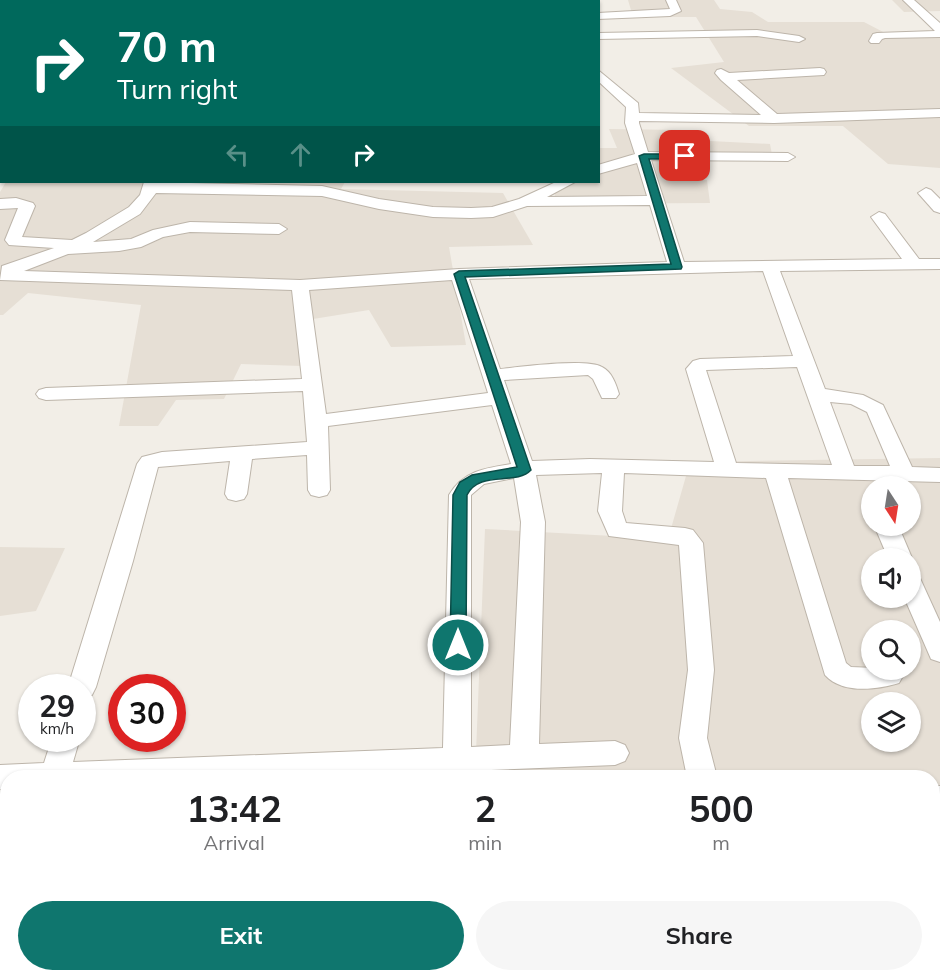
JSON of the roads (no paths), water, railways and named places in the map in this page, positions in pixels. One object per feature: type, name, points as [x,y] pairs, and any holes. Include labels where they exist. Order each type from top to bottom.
[{"type":"street","points":[[600,16],[670,13],[676,10],[671,0]]},
{"type":"street","points":[[908,0],[940,29]]},
{"type":"street","points":[[600,36],[758,33],[798,44],[773,49]]},
{"type":"street","points":[[875,41],[877,36],[885,35],[940,34]]},
{"type":"street","points":[[774,119],[721,72],[820,72]]},
{"type":"street","points":[[600,76],[633,106],[632,123],[677,267]]},
{"type":"street","points":[[634,117],[856,118],[940,113]]},
{"type":"street","points":[[600,169],[644,156],[789,157]]},
{"type":"street","points":[[0,274],[73,246],[124,219],[141,205],[151,185],[308,186],[433,212],[493,212],[524,202],[565,183]]},
{"type":"street","points":[[926,193],[940,208]]},
{"type":"street","points":[[524,202],[657,200]]},
{"type":"street","points":[[0,204],[16,203],[27,206],[13,240],[15,242],[119,246],[135,243],[159,233],[190,227],[279,229]]},
{"type":"street","points":[[879,217],[914,264]]},
{"type":"street","points":[[0,274],[300,285],[459,274],[677,267],[770,268],[940,264]]},
{"type":"street","points":[[770,268],[818,394],[861,478]]},
{"type":"street","points":[[459,274],[524,470],[533,530],[524,756]]},
{"type":"street","points":[[300,285],[317,421],[319,490]]},
{"type":"street","points":[[727,470],[696,369],[700,365],[712,364],[805,361]]},
{"type":"street","points":[[491,375],[590,369],[598,372],[604,378],[609,394]]},
{"type":"street","points":[[46,394],[312,385]]},
{"type":"street","points":[[818,394],[858,400],[869,403],[876,409],[904,474]]},
{"type":"street","points":[[317,421],[499,398]]},
{"type":"street","points":[[86,674],[121,561],[145,469],[150,462],[242,452],[317,448]]},
{"type":"street","points":[[236,494],[242,452]]},
{"type":"street","points":[[457,758],[460,495],[465,485],[477,478],[524,470],[613,467],[775,471],[861,478]]},
{"type":"street","points":[[613,467],[610,512],[617,530],[685,536],[691,543],[701,670],[693,738],[700,770]]},
{"type":"street","points":[[775,471],[834,668],[840,676],[861,677]]},
{"type":"street","points":[[882,476],[940,475]]},
{"type":"street","points":[[921,608],[940,652]]},
{"type":"street","points":[[56,770],[62,752]]},
{"type":"street","points":[[346,770],[457,758],[615,753]]}]
